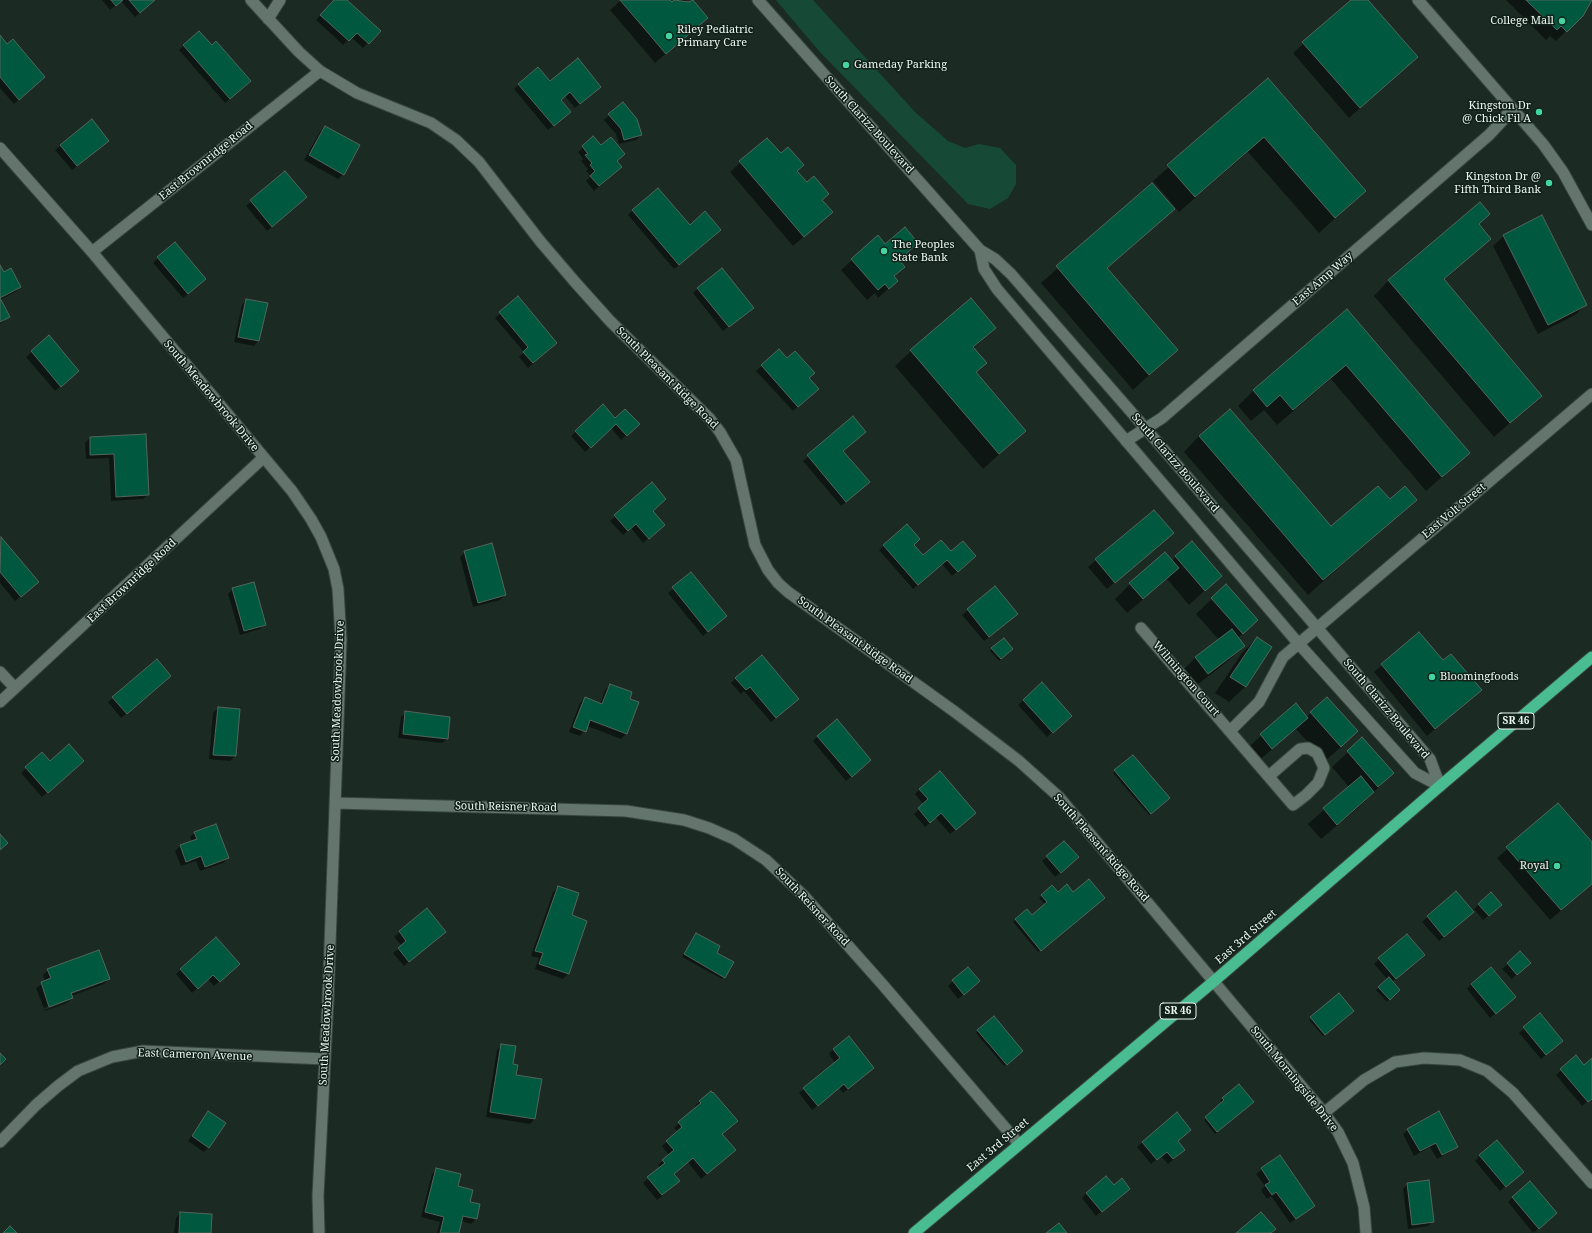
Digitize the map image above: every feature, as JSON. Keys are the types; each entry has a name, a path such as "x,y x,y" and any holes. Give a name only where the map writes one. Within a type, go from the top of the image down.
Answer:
{"highway":[{"name":"East 3rd Street","path":"914,1233 1213,982 1440,786 1592,658"}],"street":[{"name":"South Pleasant Ridge Road","path":"251,0 320,71 357,93 431,123 456,140 479,162 540,241 575,282 610,321 705,413 720,432 736,460 755,545 768,570 778,583 788,592 955,712 1019,761 1059,797 1213,982"},
{"path":"268,19 280,0"},
{"name":"South Clarizz Boulevard","path":"758,0 980,250 995,259 1011,274 1146,429 1430,759 1440,786"},
{"path":"1418,0 1543,144 1563,172 1592,225"},
{"name":"East Brownridge Road","path":"92,252 320,71"},
{"name":"East Amp Way","path":"1126,441 1162,418 1489,135 1512,108"},
{"name":"South Meadowbrook Drive","path":"0,148 92,252 292,491 321,537 334,569 338,589 341,640 325,1059 318,1196 319,1233"},
{"name":"South Clarizz Boulevard","path":"980,250 984,269 997,289 1298,643 1415,773 1440,786"},
{"name":"East Volt Street","path":"1317,628 1592,394"},
{"name":"East Brownridge Road","path":"0,702 263,458"},
{"name":"Wilmington Court","path":"1141,628 1231,730 1269,776 1293,805 1318,783 1324,768 1317,753 1308,748 1300,749 1269,776"},
{"path":"1231,730 1259,702 1283,657 1317,628"},
{"path":"0,672 15,688"},
{"name":"South Reisner Road","path":"335,803 626,811 684,820 734,838 766,860 783,874 804,896 884,985 1019,1144"},
{"name":"South Morningside Drive","path":"1213,982 1324,1113 1338,1132 1353,1163 1364,1207 1366,1233"},
{"name":"East Cameron Avenue","path":"0,1142 36,1105 58,1086 78,1071 112,1057 143,1051 325,1059"},
{"path":"1324,1113 1364,1080 1395,1062 1424,1058 1460,1060 1487,1071 1513,1093 1592,1183"}],"green space":[{"path":"776,0 813,0 915,112 948,141 965,148 979,144 1000,148 1016,165 1016,184 1008,198 990,209 968,204 819,51"}],"building":[{"path":"111,0 123,0 116,6"},
{"path":"129,0 155,0 140,13"},
{"path":"334,0 347,0 381,31 369,44 357,33 349,41 320,15"},
{"name":"Riley Pediatric Primary Care","path":"620,0 670,0 672,2 674,0 689,2 693,0 708,18 666,54"},
{"path":"1351,0 1368,0 1418,57 1360,108 1302,42"},
{"name":"College Mall","path":"1526,0 1592,0 1583,16 1567,32 1561,26 1557,30"},
{"path":"199,31 212,45 216,41 251,81 230,99 183,45"},
{"path":"0,35 7,44 13,39 45,77 19,100 0,77"},
{"path":"578,58 601,87 580,104 570,92 561,100 571,112 554,126 518,84 538,67 550,81"},
{"path":"1268,78 1366,191 1335,218 1264,137 1195,197 1167,165"},
{"path":"623,102 637,119 642,135 624,140 621,129 608,114"},
{"path":"92,119 109,141 77,166 60,145"},
{"path":"325,126 360,145 344,175 309,155"},
{"path":"593,136 601,145 611,137 625,154 617,161 622,167 599,186 590,176 595,171 590,165 592,163 585,155 588,154 582,146"},
{"path":"767,138 781,153 788,147 804,165 797,171 807,182 814,176 829,194 822,200 833,212 804,237 739,161"},
{"path":"285,171 307,197 272,227 250,200"},
{"path":"1152,183 1175,209 1107,268 1178,350 1149,375 1056,266"},
{"path":"658,188 690,225 705,211 721,230 679,265 632,210"},
{"path":"1480,202 1490,214 1479,224 1491,239 1444,279 1542,396 1510,423 1388,280"},
{"path":"1542,215 1587,305 1548,325 1503,235"},
{"name":"The Peoples State Bank","path":"905,227 918,243 899,260 905,267 894,276 898,281 889,289 885,284 878,290 851,259 878,235 885,244"},
{"path":"175,242 206,279 188,294 157,257"},
{"path":"0,265 4,272 11,268 21,287 0,298"},
{"path":"722,268 754,308 729,327 697,288"},
{"path":"518,296 557,343 533,363 523,352 528,347 499,312"},
{"path":"0,298 10,317 0,322"},
{"path":"971,298 996,328 973,347 987,363 976,372 1026,431 999,454 910,350"},
{"path":"246,299 268,303 259,341 238,337"},
{"path":"1347,309 1470,453 1442,477 1346,365 1293,410 1280,395 1267,407 1253,390"},
{"path":"49,335 79,371 61,387 31,351"},
{"path":"779,349 787,358 795,351 815,373 809,378 819,389 798,407 761,365"},
{"path":"603,404 615,418 625,409 640,424 627,436 616,424 591,448 575,431"},
{"path":"1230,409 1331,526 1378,486 1390,499 1405,486 1417,500 1323,580 1199,436"},
{"path":"853,416 866,432 843,451 870,482 846,502 807,455"},
{"path":"146,434 149,495 116,497 114,454 90,455 90,437"},
{"path":"652,482 666,499 653,511 665,525 649,539 636,524 628,531 614,515"},
{"path":"1154,510 1174,533 1115,583 1095,559"},
{"path":"907,524 920,539 914,545 923,555 941,540 951,551 963,541 976,556 958,572 947,560 918,585 883,545"},
{"path":"1,537 39,582 21,597 0,572"},
{"path":"1192,541 1222,576 1205,591 1175,556"},
{"path":"492,543 506,595 478,603 464,551"},
{"path":"1165,552 1179,568 1143,599 1129,583"},
{"path":"691,572 727,616 708,632 672,587"},
{"path":"254,582 266,625 244,631 232,588"},
{"path":"1226,584 1258,620 1243,634 1211,598"},
{"path":"995,586 1018,614 989,637 967,609"},
{"path":"1232,629 1245,646 1208,674 1195,657"},
{"name":"Bloomingfoods","path":"1419,632 1443,660 1451,654 1482,690 1435,729 1381,664"},
{"path":"1257,637 1272,647 1246,687 1230,677"},
{"path":"1004,638 1013,649 1001,659 991,648"},
{"path":"762,655 799,699 776,718 750,687 746,690 735,678"},
{"path":"157,659 171,676 127,714 112,697"},
{"path":"1042,682 1072,716 1053,733 1023,700"},
{"path":"610,684 632,692 630,699 639,702 627,734 590,720 586,732 573,727 585,697 602,704"},
{"path":"1327,697 1358,731 1341,747 1310,712"},
{"path":"1296,703 1308,718 1272,749 1260,734"},
{"path":"218,707 240,709 236,756 213,755"},
{"path":"405,711 450,717 448,739 403,734"},
{"path":"837,719 871,760 852,777 817,736"},
{"path":"1362,737 1394,773 1378,787 1347,751"},
{"path":"69,744 84,761 48,793 25,767 42,752 50,761"},
{"path":"1133,755 1170,798 1151,814 1114,770"},
{"path":"940,771 976,813 956,830 941,813 930,823 918,808 928,799 919,789"},
{"path":"1361,776 1374,792 1337,825 1323,808"},
{"name":"Royal","path":"1558,803 1592,842 1592,884 1561,910 1506,847"},
{"path":"216,824 229,858 205,867 201,856 186,862 180,845 197,839 194,832"},
{"path":"0,834 8,843 0,850"},
{"path":"1064,841 1079,857 1061,873 1046,856"},
{"path":"1089,879 1105,898 1041,951 1015,919 1027,909 1032,915 1047,902 1041,895 1052,885 1058,892 1067,884 1073,892"},
{"path":"558,886 579,893 572,915 587,921 569,974 539,964 543,953 535,951"},
{"path":"1456,891 1474,912 1444,937 1427,916"},
{"path":"1491,892 1502,905 1489,916 1478,904"},
{"path":"427,908 446,932 409,962 398,948 406,941 399,931"},
{"path":"696,933 720,946 717,953 734,962 725,978 684,954"},
{"path":"1407,934 1425,955 1396,979 1378,958"},
{"path":"216,937 240,964 220,982 213,975 198,989 180,969"},
{"path":"99,950 110,979 71,993 73,998 49,1007 41,982 51,978 47,969"},
{"path":"1520,951 1531,963 1517,975 1507,963"},
{"path":"968,967 980,981 964,995 952,980"},
{"path":"1491,967 1516,997 1496,1014 1471,984"},
{"path":"1389,977 1400,990 1390,1000 1378,987"},
{"path":"1339,993 1354,1011 1325,1035 1310,1017"},
{"path":"1540,1013 1563,1041 1546,1055 1523,1027"},
{"path":"994,1016 1023,1051 1007,1065 977,1030"},
{"path":"849,1036 874,1068 848,1089 844,1084 818,1106 803,1088 840,1058 833,1049"},
{"path":"501,1044 516,1046 513,1064 518,1065 516,1075 542,1079 535,1119 490,1112"},
{"path":"0,1053 6,1059 0,1065"},
{"path":"1576,1055 1584,1065 1592,1058 1592,1099 1588,1102 1560,1069"},
{"path":"1239,1084 1254,1102 1217,1132 1205,1117 1224,1100 1222,1098"},
{"path":"711,1091 738,1121 722,1134 736,1150 707,1174 693,1158 674,1174 680,1181 662,1195 647,1177 665,1163 662,1160 674,1150 666,1141 682,1127 678,1122 701,1103 699,1101"},
{"path":"208,1111 226,1123 209,1148 192,1136"},
{"path":"1439,1111 1458,1147 1442,1155 1436,1143 1420,1151 1407,1129"},
{"path":"1177,1112 1191,1130 1178,1141 1185,1150 1173,1159 1167,1152 1157,1160 1142,1142"},
{"path":"1497,1140 1524,1172 1506,1187 1479,1155"},
{"path":"1280,1155 1315,1206 1296,1219 1276,1192 1272,1195 1265,1185 1270,1182 1261,1168"},
{"path":"436,1168 461,1174 458,1186 473,1190 470,1202 480,1204 477,1219 463,1216 459,1233 440,1233 444,1217 425,1212"},
{"path":"1106,1176 1114,1185 1122,1178 1130,1189 1102,1212 1086,1193"},
{"path":"1429,1180 1434,1222 1412,1225 1407,1183"},
{"path":"1530,1181 1557,1213 1539,1229 1512,1197"},
{"path":"180,1212 212,1214 211,1233 179,1233"},
{"path":"1261,1212 1276,1229 1271,1233 1236,1233"},
{"path":"1059,1223 1067,1233 1046,1233"},
{"path":"10,1226 17,1233 3,1233"}],"place":[{"name":"College Mall","path":"1562,21"},
{"name":"Riley Pediatric Primary Care","path":"669,36"},
{"name":"Gameday Parking","path":"846,65"},
{"name":"Kingston Dr @ Chick Fil A","path":"1539,112"},
{"name":"Kingston Dr @ Fifth Third Bank","path":"1549,183"},
{"name":"The Peoples State Bank","path":"884,251"},
{"name":"Bloomingfoods","path":"1432,677"},
{"name":"Royal","path":"1557,866"}]}
